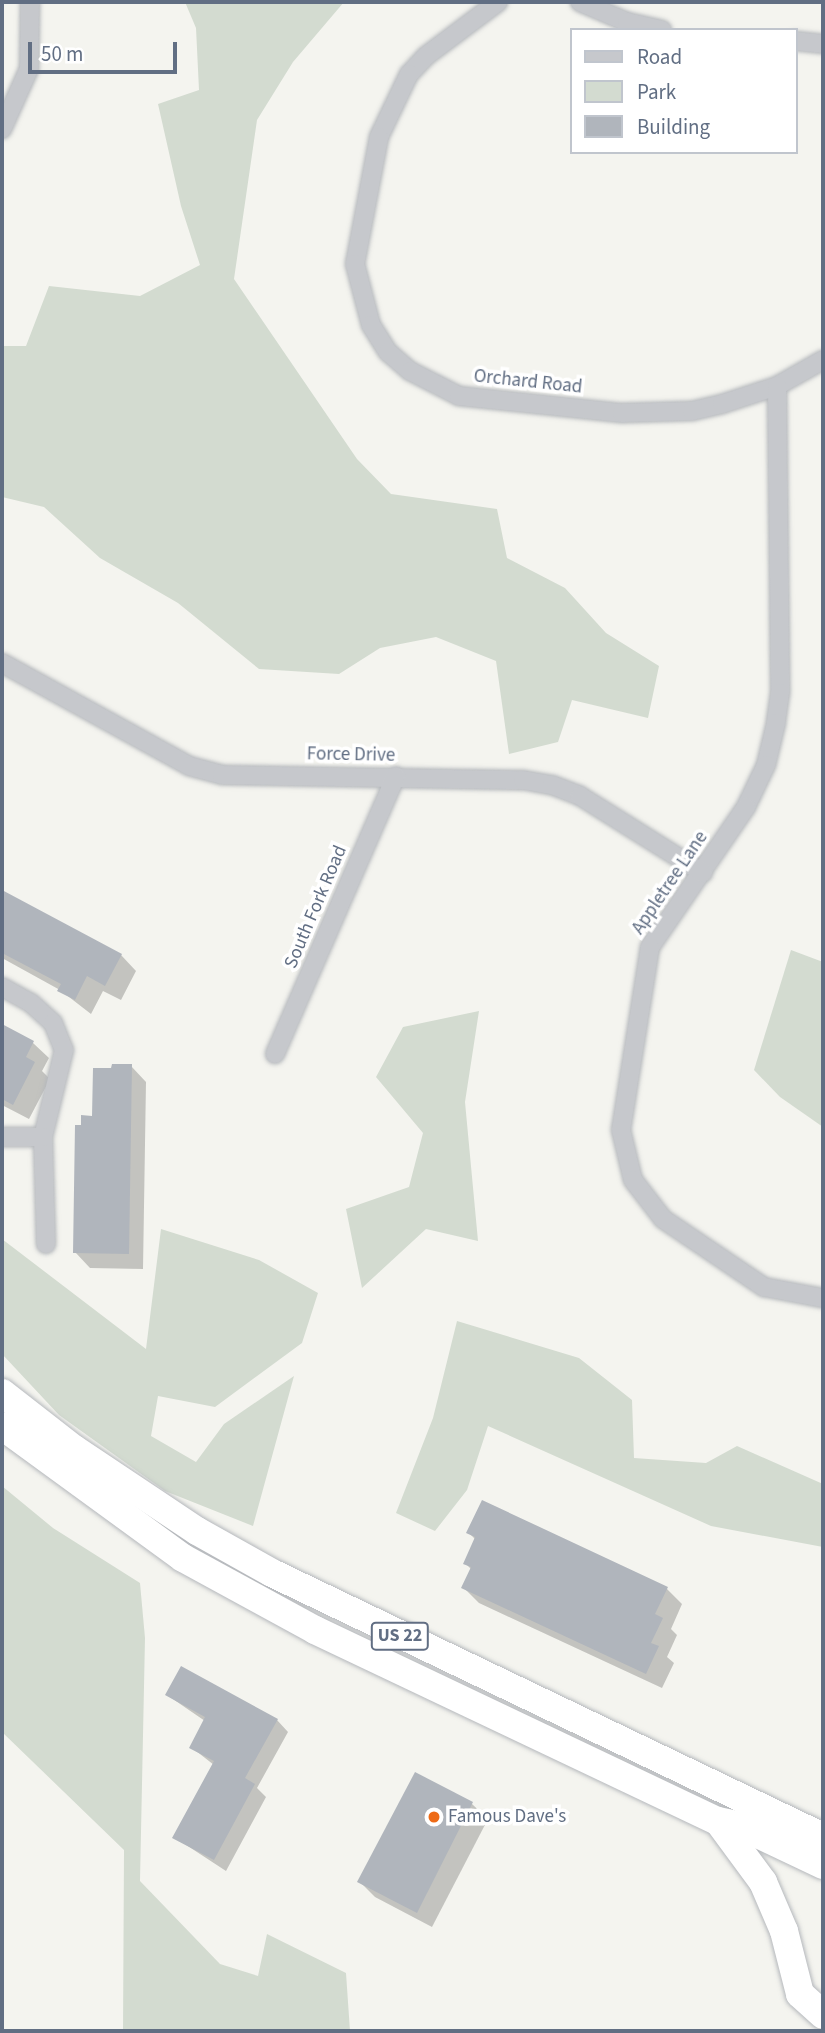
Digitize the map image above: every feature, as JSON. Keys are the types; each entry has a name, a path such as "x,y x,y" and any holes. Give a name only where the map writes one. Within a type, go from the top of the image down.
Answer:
{"highway":[{"name":"US 22","path":"2,1393 74,1449 197,1531 272,1573 823,1837"},
{"name":"US 22","path":"2,1426 183,1558 291,1617 718,1821 741,1826 823,1865"},
{"path":"718,1821 763,1882 784,1931 800,1994 823,2015"}],"street":[{"path":"2,130 29,69 30,2"},
{"name":"Orchard Road","path":"498,2 446,39 409,74 379,137 355,264 360,295 379,339 410,370 459,396 486,401 659,413 722,404 777,386 823,360"},
{"path":"580,2 627,22 653,28"},
{"path":"797,41 823,44"},
{"name":"Appletree Lane","path":"777,386 780,694 776,723 766,765 746,807 703,873 660,929 643,971 623,1116 625,1155 644,1200 693,1243 764,1287 823,1297"},
{"name":"Force Drive","path":"2,663 189,766 222,775 396,776 523,780 552,785 580,796 703,873"},
{"name":"South Fork Road","path":"275,1054 396,776"},
{"path":"2,988 31,1003 53,1023 64,1050 43,1137 46,1244"},
{"path":"2,1137 43,1137"}],"green space":[{"path":"185,2 344,2 293,62 257,120 234,279 357,459 391,494 497,509 507,558 565,588 606,633 659,666 648,718 572,700 558,742 509,754 496,661 436,637 380,648 339,674 259,669 178,603 100,558 44,507 2,497 2,346 26,346 49,286 140,296 200,265 181,206 158,104 199,90 196,28"},
{"path":"791,950 823,962 823,1127 780,1097 754,1070"},
{"path":"479,1011 465,1102 478,1241 426,1229 362,1288 346,1209 409,1187 423,1133 376,1077 403,1027"},
{"path":"161,1229 259,1260 318,1293 302,1343 215,1407 158,1396 151,1436 196,1462 224,1424 294,1376 253,1526 165,1491 59,1415 2,1354 2,1239 146,1349"},
{"path":"457,1321 579,1358 632,1400 634,1458 706,1463 737,1446 823,1484 823,1547 711,1526 488,1426 467,1490 435,1531 396,1513 433,1418"},
{"path":"2,1486 53,1528 140,1583 145,1638 140,1881 220,1964 258,1976 267,1934 346,1973 350,2031 123,2031 124,1850 2,1732"}],"building":[{"path":"2,890 122,954 105,986 87,976 75,1000 57,991 61,984 2,953"},
{"path":"2,1024 34,1041 26,1057 35,1062 13,1105 2,1099"},
{"path":"112,1064 132,1064 129,1254 73,1253 75,1125 81,1125 81,1115 92,1116 93,1068 111,1068"},
{"path":"482,1500 668,1587 655,1614 663,1618 651,1643 659,1646 646,1674 461,1588 471,1567 463,1564 475,1537 466,1533"},
{"path":"181,1666 278,1719 245,1778 255,1784 214,1860 172,1838 214,1761 189,1748 205,1717 165,1695"},
{"path":"415,1772 473,1802 417,1913 357,1882"}],"place":[{"name":"Famous Dave's","path":"434,1817"}]}
